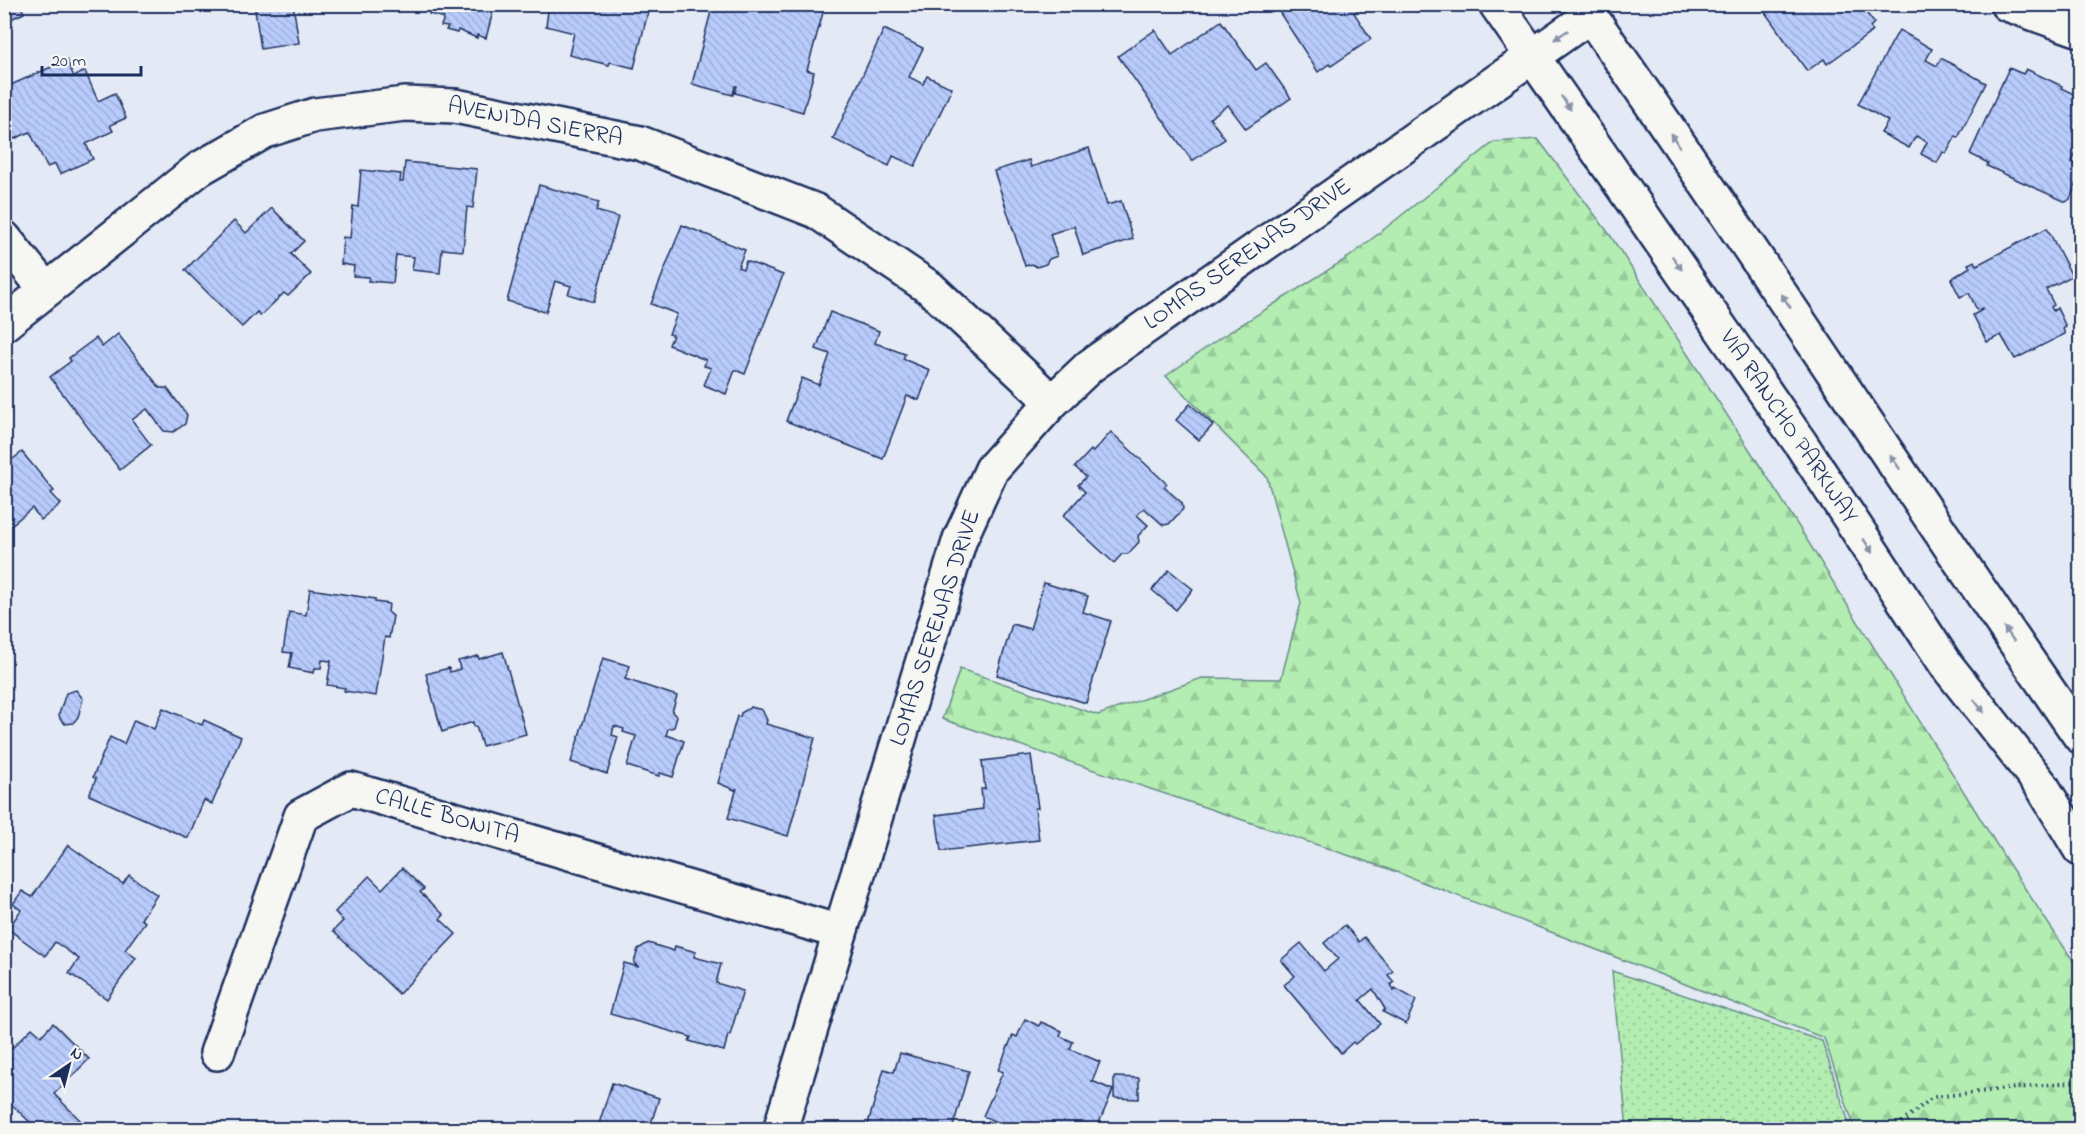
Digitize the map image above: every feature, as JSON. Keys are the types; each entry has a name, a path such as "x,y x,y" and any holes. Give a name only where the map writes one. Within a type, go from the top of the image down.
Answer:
{"street":[{"name":"VIA RANCHO PARKWAY","path":"1496,4 1801,444 1947,666 2042,786 2080,849"},
{"path":"2007,4 2080,30"},
{"name":"LOMAS SERENAS DRIVE","path":"780,1130 960,539 992,469 1052,402 1090,366 1532,55 1586,10"},
{"path":"1586,10 1834,371 1989,605 2080,736"},
{"name":"AVENIDA SIERRA","path":"4,324 199,169 265,131 315,115 405,104 455,106 640,143 816,211 930,288 1052,402"},
{"path":"4,238 46,290"},
{"name":"CALLE BONITA","path":"217,1053 301,816 351,789 840,932"}],"path":[{"path":"1892,1130 1933,1097 2080,1081"}],"green space":[{"path":"1538,139 1610,235 1779,495 2008,863 2080,971 2080,1129 1855,1129 1824,1038 1386,868 942,719 960,669 1098,715 1202,678 1281,679 1301,603 1267,477 1166,376 1220,338 1349,257 1494,142"},
{"path":"1612,971 1822,1041 1851,1129 1627,1129"}],"building":[{"path":"4,4 20,4 24,13 4,22"},
{"path":"254,4 293,4 299,43 261,49"},
{"path":"432,4 495,4 486,38 477,35 477,38 458,30 457,33 446,30 448,27 441,26 444,18 429,14"},
{"path":"549,4 650,4 634,68 610,62 609,65 569,55 574,33 546,26"},
{"path":"713,4 768,4 776,7 777,4 808,4 824,9 807,70 814,72 803,112 735,93 737,86 735,86 733,95 692,84"},
{"path":"1274,4 1367,4 1354,13 1371,39 1318,72"},
{"path":"1759,4 1859,4 1856,7 1858,9 1862,7 1874,23 1870,27 1873,31 1827,64 1824,59 1807,71"},
{"path":"1221,21 1256,70 1266,63 1291,98 1246,129 1228,105 1210,118 1225,139 1192,161 1118,56 1155,30 1172,55"},
{"path":"884,29 923,48 909,77 923,84 927,76 952,88 915,166 893,156 889,166 833,139"},
{"path":"1899,30 1932,49 1926,60 1937,66 1941,58 1986,83 1958,138 1956,136 1946,154 1943,152 1937,163 1921,154 1927,142 1916,136 1909,148 1881,133 1888,121 1858,104"},
{"path":"67,60 74,77 85,71 98,101 115,93 126,118 110,125 113,131 86,144 93,159 60,174 55,164 47,167 30,132 14,139 4,120 4,88"},
{"path":"2009,68 2023,74 2026,69 2080,97 2080,152 2077,150 2072,162 2080,166 2080,174 2070,199 2066,202 1987,166 1988,163 1970,154"},
{"path":"1089,148 1107,205 1121,201 1133,239 1083,255 1074,226 1050,234 1057,256 1037,267 1032,264 1025,266 994,171 1029,160 1031,167"},
{"path":"405,162 477,169 473,208 467,207 463,251 442,249 440,273 412,270 414,257 396,255 393,283 368,281 369,277 353,276 354,266 341,264 343,237 350,238 353,206 358,207 361,170 401,174 400,182 403,182"},
{"path":"539,185 599,202 596,211 618,217 594,302 568,294 571,286 555,281 546,312 507,301"},
{"path":"272,208 304,241 291,254 311,274 288,296 284,293 260,316 257,312 242,327 185,270 234,221 246,233"},
{"path":"682,225 745,250 738,267 743,269 746,261 783,275 745,374 735,370 726,394 704,385 711,368 704,366 706,360 669,345 673,335 669,334 677,314 651,304"},
{"path":"2047,228 2072,276 2046,289 2054,305 2051,307 2053,311 2057,308 2066,327 2063,329 2065,334 2015,359 2001,335 1987,342 1973,315 1982,308 1977,310 1969,293 1960,297 1951,279 1970,267 1968,264 1975,261 1977,265"},
{"path":"830,312 879,331 875,343 905,354 903,359 930,370 919,400 907,396 883,459 786,421 802,378 819,385 830,354 816,349"},
{"path":"118,334 160,388 167,388 187,415 185,424 173,432 164,431 147,409 132,420 151,445 120,470 50,377 71,361 69,358 96,338 102,347"},
{"path":"1190,404 1213,425 1199,440 1176,420"},
{"path":"1111,432 1167,484 1164,487 1182,503 1183,509 1169,524 1163,525 1144,508 1137,515 1148,525 1138,536 1139,542 1128,554 1122,554 1114,563 1063,516 1085,492 1078,485 1086,477 1075,467"},
{"path":"22,452 54,491 51,493 61,504 41,520 32,508 10,526 4,524 4,466"},
{"path":"1169,570 1193,589 1176,610 1152,590"},
{"path":"1044,583 1088,596 1083,612 1111,621 1086,703 997,675 1012,624 1030,629"},
{"path":"310,589 375,599 375,602 389,604 388,612 393,616 389,638 385,637 376,696 344,691 345,688 327,685 331,661 322,660 321,668 315,668 314,673 289,668 292,653 283,652 289,612 306,615"},
{"path":"503,652 526,734 482,746 473,722 442,732 426,674 449,668 450,672 460,669 458,661 478,656 479,659"},
{"path":"603,658 630,666 625,679 677,696 672,712 677,717 674,727 668,729 666,735 684,741 673,777 660,773 659,776 627,766 636,736 614,726 612,735 618,737 607,774 571,762"},
{"path":"76,690 83,699 78,717 73,723 65,724 59,714 66,693"},
{"path":"751,707 762,710 767,720 766,724 815,738 788,836 728,818 737,788 735,790 718,783 737,716 740,717 741,713"},
{"path":"163,708 202,725 204,720 241,737 212,804 204,800 188,838 89,795 96,779 93,777 110,737 124,744 134,720 154,729"},
{"path":"1031,755 1038,808 1035,808 1039,840 941,851 936,815 983,809 981,789 985,789 982,761"},
{"path":"68,845 123,884 129,875 157,895 141,919 145,922 125,950 136,958 107,999 69,973 79,959 55,942 45,956 8,929 21,910 13,904 22,891 32,897"},
{"path":"402,868 424,889 420,892 444,915 440,919 456,934 399,994 333,931 343,921 335,912 369,876 382,889"},
{"path":"1345,925 1359,942 1364,937 1393,971 1388,975 1394,982 1391,984 1394,991 1395,988 1416,1000 1406,1024 1383,1012 1385,1009 1373,989 1360,1000 1380,1024 1341,1053 1284,985 1295,976 1281,960 1301,943 1324,971 1338,959 1324,943"},
{"path":"648,943 674,951 675,946 696,952 694,957 721,964 716,983 743,991 724,1051 689,1041 691,1037 610,1014 624,963 639,967 634,963 638,949"},
{"path":"1025,1019 1039,1026 1041,1022 1062,1031 1060,1036 1073,1042 1070,1049 1100,1062 1092,1081 1113,1090 1096,1130 1013,1130 983,1116 1003,1072 998,1070 1013,1035 1017,1037"},
{"path":"53,1023 89,1059 54,1094 85,1125 81,1130 38,1130 4,1097 4,1064 11,1058 6,1054 32,1028 41,1036"},
{"path":"900,1053 969,1071 952,1130 866,1130 884,1069 894,1072"},
{"path":"1114,1077 1139,1078 1139,1099 1114,1098"},
{"path":"612,1083 659,1098 650,1127 654,1130 597,1130"},
{"path":"1485,1122 1491,1130 1476,1130"},
{"path":"310,1123 312,1130 282,1130"}]}
